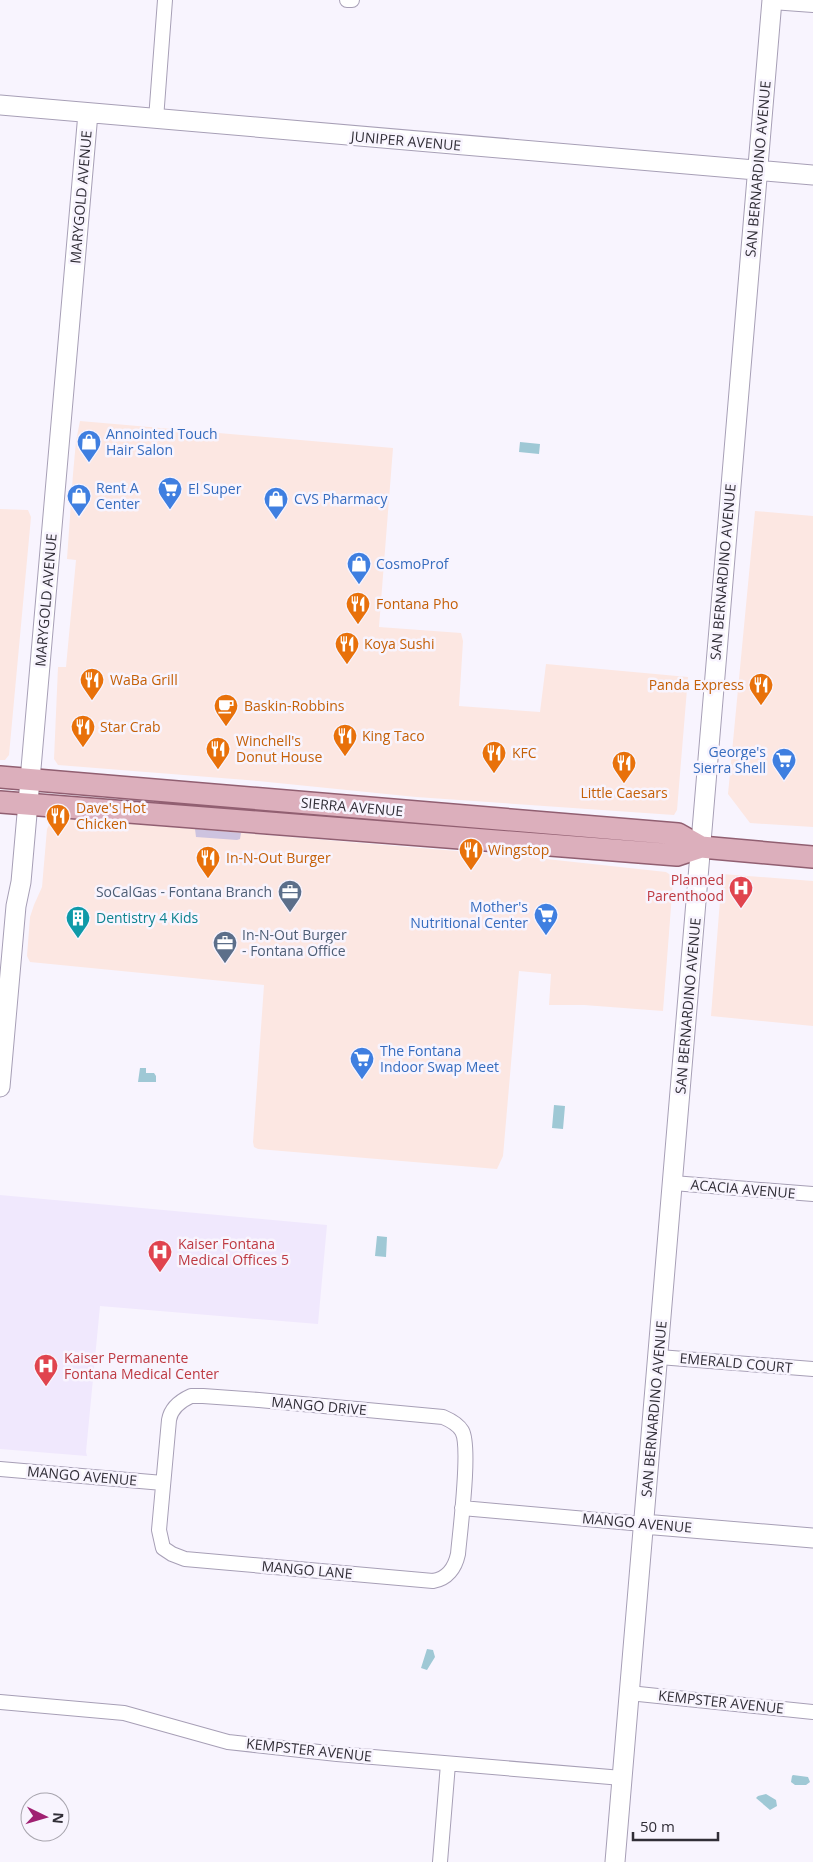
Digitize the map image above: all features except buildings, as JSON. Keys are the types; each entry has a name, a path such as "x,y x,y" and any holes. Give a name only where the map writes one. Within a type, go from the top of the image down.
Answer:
{"main road":[{"name":"SIERRA AVENUE","path":"0,778 678,834 701,847"},
{"name":"SIERRA AVENUE","path":"0,802 677,855 701,847 813,857"},
{"path":"324,828 324,818 327,816 412,822 444,814"}],"street":[{"path":"156,120 165,0"},
{"path":"347,0 352,0"},
{"path":"772,1 813,5"},
{"name":"SAN BERNARDINO AVENUE","path":"615,1862 772,1"},
{"name":"JUNIPER AVENUE","path":"0,105 156,120 813,175"},
{"name":"MARYGOLD AVENUE","path":"0,1087 16,906 21,882 88,113"},
{"name":"ACACIA AVENUE","path":"673,1183 813,1194"},
{"name":"EMERALD COURT","path":"658,1356 813,1369"},
{"name":"MANGO DRIVE","path":"163,1483 169,1420 177,1405 191,1396 259,1400 443,1417 459,1427 465,1440 466,1452 462,1508"},
{"name":"MANGO AVENUE","path":"0,1469 163,1483"},
{"name":"MANGO LANE","path":"163,1483 159,1530 160,1540 163,1548 178,1557 433,1581 443,1578 448,1574 456,1560 462,1508"},
{"name":"MANGO AVENUE","path":"462,1508 813,1538"},
{"name":"KEMPSTER AVENUE","path":"630,1693 813,1712"},
{"name":"KEMPSTER AVENUE","path":"0,1702 124,1713 228,1742 448,1764 622,1778"},
{"path":"440,1862 448,1764"}],"shaded area":[{"path":"80,421 393,448 379,627 461,633 463,641 459,706 540,712 546,664 688,677 677,810 674,815 416,797 258,781 58,765 54,759 58,667 66,667 76,560 67,559 76,441"},
{"path":"0,509 28,510 31,517 9,755 5,760 0,760"},
{"path":"755,511 813,516 813,827 750,823 728,794"},
{"path":"64,818 528,857 666,872 672,876 673,881 663,1011 584,1005 549,1005 551,974 519,971 503,1156 497,1169 258,1149 254,1147 253,1142 264,985 30,962 27,956 30,917 42,887 47,829 51,821"},
{"path":"195,829 241,833 240,839 237,840 196,837"},
{"path":"722,874 813,881 813,1026 711,1016"},
{"name":"Kaiser Permanente Fontana Medical Center","path":"0,1195 327,1225 318,1324 100,1306 87,1456 0,1449"}],"water":[{"path":"520,442 540,444 539,454 519,452"},
{"path":"140,1068 146,1068 146,1073 154,1073 156,1082 138,1082"},
{"path":"554,1105 565,1106 563,1129 552,1128"},
{"path":"377,1236 387,1237 386,1257 375,1256"},
{"path":"427,1649 433,1650 435,1657 427,1670 421,1668"},
{"path":"793,1775 808,1777 810,1782 806,1785 795,1785 791,1782"},
{"path":"766,1794 776,1800 777,1806 770,1810 756,1798"}],"place":[{"name":"Annointed Touch Hair Salon","path":"89,463"},
{"name":"El Super","path":"170,510"},
{"name":"Rent A Center","path":"79,517"},
{"name":"CVS Pharmacy","path":"276,520"},
{"name":"CosmoProf","path":"359,585"},
{"name":"Fontana Pho","path":"358,625"},
{"name":"Koya Sushi","path":"347,665"},
{"name":"WaBa Grill","path":"92,701"},
{"name":"Panda Express","path":"761,706"},
{"name":"Baskin-Robbins","path":"226,727"},
{"name":"Star Crab","path":"83,748"},
{"name":"King Taco","path":"345,757"},
{"name":"Winchell's Donut House","path":"218,770"},
{"name":"KFC","path":"494,774"},
{"name":"George's Sierra Shell","path":"784,781"},
{"name":"Little Caesars","path":"624,784"},
{"name":"Dave's Hot Chicken","path":"58,837"},
{"name":"Wingstop","path":"471,871"},
{"name":"In-N-Out Burger","path":"208,879"},
{"name":"Planned Parenthood","path":"741,909"},
{"name":"SoCalGas - Fontana Branch","path":"290,913"},
{"name":"Mother's Nutritional Center","path":"546,936"},
{"name":"Dentistry 4 Kids","path":"78,939"},
{"name":"In-N-Out Burger - Fontana Office","path":"225,964"},
{"name":"The Fontana Indoor Swap Meet","path":"362,1080"},
{"name":"Kaiser Fontana Medical Offices 5","path":"160,1273"},
{"name":"Kaiser Permanente Fontana Medical Center","path":"46,1387"}]}
